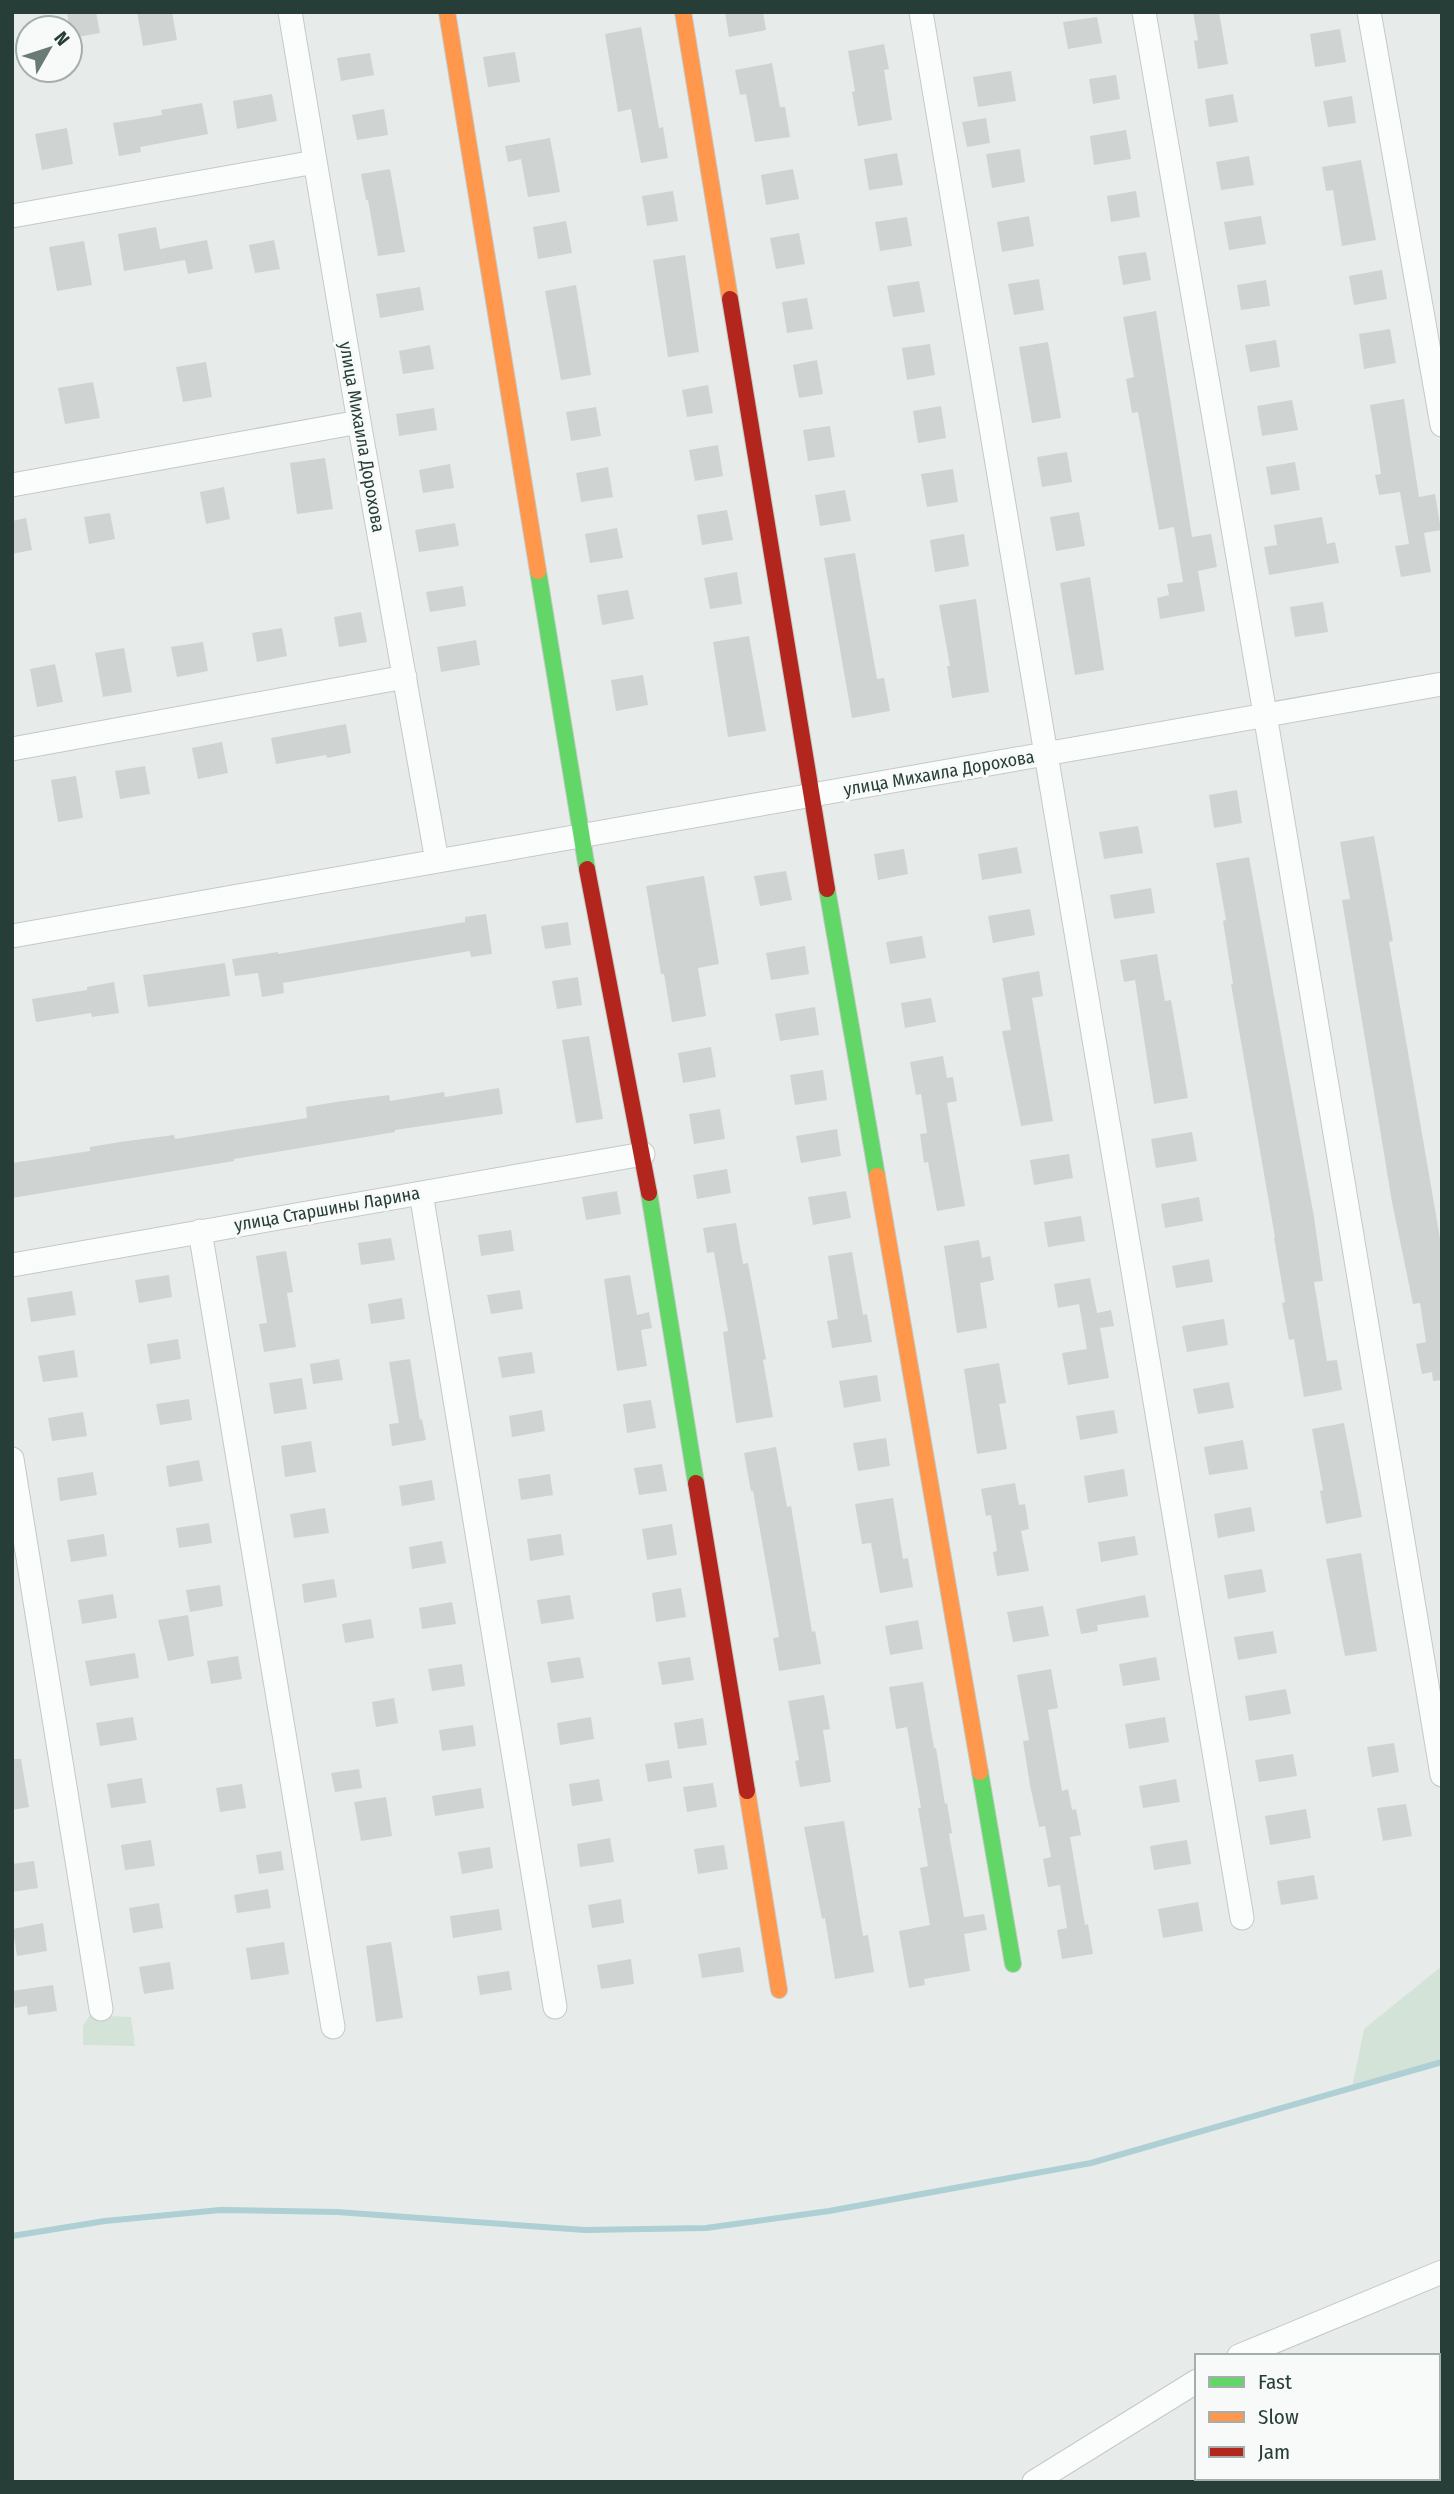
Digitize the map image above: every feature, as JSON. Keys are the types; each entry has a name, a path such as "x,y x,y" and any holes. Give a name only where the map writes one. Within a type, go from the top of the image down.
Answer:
{"street":[{"name":"улица Михаила Дорохова","path":"290,12 437,861"},
{"path":"447,12 581,836 643,1154 779,1990"},
{"path":"682,12 811,795 1013,1964"},
{"path":"921,12 1242,1918"},
{"path":"1144,12 1265,714 1442,1775"},
{"path":"1369,12 1442,425"},
{"path":"12,216 315,162"},
{"path":"12,485 359,422"},
{"path":"12,749 405,677"},
{"name":"улица Михаила Дорохова","path":"12,936 1442,684"},
{"name":"улица Старшины Ларина","path":"12,1265 643,1154"},
{"path":"421,1193 555,2007"},
{"path":"200,1231 333,2026"},
{"path":"12,1459 101,2009"},
{"path":"1243,2354 1442,2272"},
{"path":"1034,2482 1195,2382"}],"green space":[{"path":"1442,1966 1442,2062 1352,2088 1364,2029"},
{"path":"90,2015 131,2017 135,2046 83,2045 83,2026"}],"building":[{"path":"96,12 100,33 84,36 84,14 67,14"},
{"path":"137,12 172,12 177,40 143,46"},
{"path":"725,12 763,12 766,30 729,37"},
{"path":"1193,12 1219,12 1228,64 1198,69 1194,41 1198,40"},
{"path":"1097,17 1102,43 1068,49 1063,22"},
{"path":"641,27 659,128 663,127 668,158 641,163 631,109 618,112 605,34"},
{"path":"1340,29 1346,62 1315,67 1310,34"},
{"path":"884,44 889,69 884,70 892,120 858,126 848,51"},
{"path":"515,52 520,82 488,87 483,57"},
{"path":"370,53 374,75 341,81 337,58"},
{"path":"772,63 780,107 785,107 790,137 755,142 746,94 740,95 735,70"},
{"path":"1011,71 1016,101 978,107 973,77"},
{"path":"1116,75 1120,99 1093,104 1089,79"},
{"path":"272,94 277,121 237,129 233,101"},
{"path":"1233,94 1238,122 1209,127 1205,99"},
{"path":"1352,96 1356,123 1328,127 1323,101"},
{"path":"202,103 208,134 140,147 141,152 119,156 113,123 162,115 161,110"},
{"path":"384,109 388,135 357,140 352,115"},
{"path":"986,118 990,143 967,147 962,122"},
{"path":"67,128 73,164 42,170 35,134"},
{"path":"1126,130 1131,159 1094,165 1090,136"},
{"path":"550,138 560,192 528,197 521,159 508,162 505,146"},
{"path":"1020,149 1025,182 992,188 986,154"},
{"path":"897,153 903,185 869,190 864,159"},
{"path":"1249,156 1254,185 1221,190 1216,162"},
{"path":"1361,160 1376,240 1342,246 1333,190 1326,191 1322,167"},
{"path":"390,169 405,252 378,256 361,174"},
{"path":"793,169 799,199 766,205 761,175"},
{"path":"673,191 678,221 647,226 642,196"},
{"path":"1136,191 1140,217 1111,222 1107,196"},
{"path":"1029,216 1034,246 1002,252 997,222"},
{"path":"1261,216 1266,244 1229,250 1224,222"},
{"path":"907,217 912,246 880,251 875,222"},
{"path":"566,221 572,253 538,259 533,227"},
{"path":"156,227 160,249 207,240 213,269 188,274 185,260 124,271 118,234"},
{"path":"799,233 805,264 776,269 770,238"},
{"path":"274,240 280,269 255,273 249,245"},
{"path":"84,241 92,285 57,291 49,247"},
{"path":"1146,252 1151,280 1123,285 1118,256"},
{"path":"685,255 699,352 668,357 653,260"},
{"path":"1382,270 1387,299 1354,305 1349,276"},
{"path":"1039,279 1044,310 1014,315 1008,284"},
{"path":"1266,280 1270,306 1241,310 1237,285"},
{"path":"919,281 925,312 893,317 887,286"},
{"path":"576,285 591,375 561,380 545,291"},
{"path":"420,287 424,310 380,318 376,294"},
{"path":"807,298 813,329 787,333 782,302"},
{"path":"1156,311 1192,537 1211,534 1217,567 1198,571 1205,611 1160,619 1157,598 1169,595 1167,584 1183,582 1174,527 1159,530 1138,412 1132,413 1126,379 1134,377 1123,317"},
{"path":"1390,329 1396,363 1364,369 1359,334"},
{"path":"1276,340 1280,367 1250,372 1245,345"},
{"path":"1048,342 1061,418 1032,423 1019,347"},
{"path":"930,344 935,375 907,380 902,348"},
{"path":"430,345 434,369 403,374 399,351"},
{"path":"817,360 823,394 799,398 793,365"},
{"path":"206,362 212,397 183,402 176,367"},
{"path":"93,382 100,418 65,424 58,388"},
{"path":"708,385 713,413 687,417 682,390"},
{"path":"1404,399 1419,497 1435,494 1441,530 1424,533 1431,572 1401,577 1395,546 1409,544 1400,492 1379,495 1375,475 1381,474 1370,405"},
{"path":"1292,400 1298,430 1262,436 1257,406"},
{"path":"941,406 946,438 918,443 913,411"},
{"path":"596,407 601,436 571,441 566,412"},
{"path":"434,408 437,430 399,436 396,414"},
{"path":"830,426 835,457 808,461 803,430"},
{"path":"718,445 723,476 695,481 689,450"},
{"path":"1067,452 1072,482 1042,487 1037,457"},
{"path":"325,458 333,509 297,514 290,463"},
{"path":"1295,462 1300,490 1271,495 1266,467"},
{"path":"450,464 454,488 423,493 419,470"},
{"path":"608,467 613,497 581,502 576,473"},
{"path":"953,469 958,502 927,507 921,474"},
{"path":"224,487 230,519 206,524 200,492"},
{"path":"845,490 851,521 820,526 815,495"},
{"path":"727,510 733,540 702,545 697,515"},
{"path":"1079,512 1085,546 1056,551 1050,517"},
{"path":"110,513 115,539 89,544 84,517"},
{"path":"1322,517 1327,544 1335,542 1339,563 1269,575 1264,547 1277,545 1274,525"},
{"path":"26,518 32,550 12,554 12,521"},
{"path":"455,523 459,546 419,552 415,530"},
{"path":"617,528 623,558 590,563 585,534"},
{"path":"964,534 969,566 935,572 930,540"},
{"path":"855,553 877,679 884,678 890,711 852,718 824,558"},
{"path":"737,572 742,604 710,609 704,578"},
{"path":"1090,577 1104,670 1075,675 1060,583"},
{"path":"463,586 466,606 430,612 426,592"},
{"path":"628,590 634,619 602,625 597,595"},
{"path":"976,599 989,692 952,698 947,666 950,666 939,605"},
{"path":"1323,602 1328,632 1295,637 1290,607"},
{"path":"361,612 367,642 339,647 334,617"},
{"path":"282,628 287,656 257,662 252,633"},
{"path":"749,636 766,731 728,737 713,642"},
{"path":"476,640 480,665 441,672 437,647"},
{"path":"203,642 208,671 177,677 171,647"},
{"path":"124,648 132,692 103,697 95,653"},
{"path":"55,664 63,702 37,707 30,669"},
{"path":"643,675 648,705 616,711 611,680"},
{"path":"346,724 351,753 276,764 271,738"},
{"path":"222,742 228,773 198,779 192,748"},
{"path":"145,766 150,794 120,799 115,771"},
{"path":"76,776 83,818 58,822 51,780"},
{"path":"1237,790 1242,823 1214,828 1209,795"},
{"path":"1138,826 1143,853 1104,859 1099,832"},
{"path":"1374,836 1393,941 1389,942 1442,1250 1442,1380 1433,1381 1432,1372 1422,1374 1416,1344 1426,1342 1420,1303 1413,1304 1392,1202 1342,900 1350,899 1340,842"},
{"path":"1017,847 1022,873 982,880 978,854"},
{"path":"904,849 908,874 878,880 874,854"},
{"path":"1249,857 1314,1217 1323,1281 1314,1282 1327,1361 1337,1360 1342,1390 1304,1397 1294,1339 1289,1340 1282,1303 1285,1302 1275,1237 1231,984 1223,921 1226,920 1216,863"},
{"path":"786,871 792,900 760,906 754,876"},
{"path":"704,876 719,964 698,968 706,1016 672,1022 646,886"},
{"path":"1151,888 1155,913 1114,919 1110,895"},
{"path":"1030,909 1035,935 993,943 988,916"},
{"path":"486,914 492,954 471,957 470,951 283,983 284,993 262,997 258,973 235,976 232,959 278,954 465,922 465,917"},
{"path":"568,922 571,945 545,949 541,926"},
{"path":"922,936 926,958 890,964 886,942"},
{"path":"805,946 809,974 771,980 766,953"},
{"path":"1157,954 1165,1001 1171,1000 1188,1098 1154,1104 1135,980 1124,982 1120,960"},
{"path":"225,963 230,996 148,1007 143,975"},
{"path":"1039,971 1043,996 1032,998 1053,1121 1021,1126 1002,1031 1011,1030 1002,978"},
{"path":"578,977 582,1005 557,1009 552,981"},
{"path":"114,982 119,1013 92,1017 91,1013 36,1022 32,999 87,990 87,987"},
{"path":"931,998 936,1022 905,1028 901,1003"},
{"path":"815,1007 819,1035 780,1041 775,1014"},
{"path":"589,1036 603,1119 576,1123 562,1040"},
{"path":"711,1047 716,1077 683,1083 678,1053"},
{"path":"943,1056 947,1078 953,1077 957,1101 947,1103 965,1206 937,1211 928,1162 924,1163 920,1134 927,1133 921,1094 916,1095 910,1062"},
{"path":"823,1070 827,1100 795,1105 790,1075"},
{"path":"499,1088 503,1114 395,1130 234,1161 12,1198 12,1163 90,1151 90,1147 120,1142 174,1135 175,1139 307,1118 306,1107 336,1102 389,1095 390,1101 444,1092 445,1097"},
{"path":"720,1109 725,1139 694,1144 689,1114"},
{"path":"837,1129 841,1156 801,1163 796,1136"},
{"path":"1192,1132 1197,1161 1156,1168 1151,1139"},
{"path":"1069,1154 1073,1178 1034,1185 1030,1160"},
{"path":"727,1169 731,1193 697,1199 693,1175"},
{"path":"617,1191 621,1214 586,1220 582,1197"},
{"path":"846,1191 851,1218 813,1225 808,1197"},
{"path":"1199,1197 1203,1221 1165,1228 1161,1204"},
{"path":"1081,1216 1085,1241 1048,1247 1044,1222"},
{"path":"736,1223 743,1264 748,1263 766,1359 763,1360 773,1417 736,1423 723,1332 728,1331 714,1252 707,1253 703,1228"},
{"path":"511,1230 514,1251 481,1256 478,1235"},
{"path":"391,1238 395,1260 361,1265 358,1243"},
{"path":"979,1240 982,1258 990,1256 994,1280 980,1283 987,1328 957,1333 944,1246"},
{"path":"286,1251 293,1292 287,1293 296,1347 264,1352 259,1324 267,1323 256,1256"},
{"path":"852,1252 863,1315 867,1314 872,1342 832,1348 827,1321 838,1319 828,1256"},
{"path":"1209,1259 1213,1282 1176,1288 1172,1266"},
{"path":"169,1275 172,1297 139,1303 135,1280"},
{"path":"630,1275 637,1315 649,1312 652,1328 641,1330 647,1366 617,1371 604,1279"},
{"path":"1090,1278 1097,1313 1111,1310 1114,1326 1100,1328 1109,1378 1068,1385 1062,1353 1087,1349 1079,1304 1058,1308 1054,1284"},
{"path":"520,1290 523,1309 491,1314 487,1295"},
{"path":"72,1291 76,1315 31,1322 27,1298"},
{"path":"402,1298 405,1319 371,1324 368,1304"},
{"path":"1224,1319 1228,1345 1187,1352 1182,1326"},
{"path":"178,1339 181,1359 150,1364 147,1344"},
{"path":"74,1350 78,1377 43,1382 38,1356"},
{"path":"532,1352 535,1373 502,1378 498,1357"},
{"path":"339,1359 343,1380 313,1384 310,1364"},
{"path":"410,1359 426,1440 392,1446 389,1424 399,1423 389,1362"},
{"path":"999,1363 1006,1403 999,1404 1007,1449 977,1454 964,1369"},
{"path":"877,1375 881,1401 844,1408 839,1381"},
{"path":"302,1378 307,1409 274,1414 269,1383"},
{"path":"1229,1382 1234,1408 1198,1414 1193,1389"},
{"path":"189,1399 192,1420 160,1425 156,1404"},
{"path":"651,1400 656,1428 627,1433 623,1404"},
{"path":"542,1410 545,1431 512,1437 509,1416"},
{"path":"1114,1410 1118,1433 1080,1440 1076,1416"},
{"path":"83,1412 87,1436 52,1441 48,1418"},
{"path":"1344,1423 1362,1517 1326,1524 1312,1429"},
{"path":"886,1438 890,1466 858,1471 853,1443"},
{"path":"1243,1440 1248,1469 1209,1475 1204,1447"},
{"path":"311,1441 316,1472 285,1477 281,1446"},
{"path":"776,1447 787,1507 791,1506 812,1632 815,1631 821,1664 779,1671 773,1638 779,1637 744,1453"},
{"path":"199,1460 203,1481 169,1487 166,1466"},
{"path":"662,1464 667,1491 639,1495 634,1468"},
{"path":"1124,1469 1128,1496 1088,1503 1084,1476"},
{"path":"93,1472 97,1495 60,1501 57,1478"},
{"path":"550,1474 553,1495 521,1500 518,1479"},
{"path":"432,1480 435,1500 402,1506 399,1486"},
{"path":"1015,1483 1019,1505 1025,1504 1029,1529 1021,1531 1029,1571 997,1576 993,1552 997,1551 991,1515 986,1516 981,1489"},
{"path":"893,1498 903,1559 908,1558 913,1587 880,1593 871,1543 862,1544 855,1504"},
{"path":"1251,1507 1255,1531 1218,1538 1214,1514"},
{"path":"325,1508 329,1533 294,1538 290,1514"},
{"path":"209,1523 212,1543 179,1548 176,1528"},
{"path":"672,1524 677,1555 647,1560 642,1529"},
{"path":"104,1534 107,1556 71,1562 67,1540"},
{"path":"561,1534 564,1555 530,1561 527,1539"},
{"path":"1135,1536 1138,1555 1101,1562 1098,1542"},
{"path":"442,1541 446,1563 412,1569 409,1547"},
{"path":"1361,1553 1377,1651 1345,1656 1326,1559"},
{"path":"1262,1569 1266,1592 1228,1599 1224,1575"},
{"path":"334,1579 337,1597 304,1603 302,1584"},
{"path":"220,1585 223,1606 190,1612 186,1590"},
{"path":"681,1588 686,1617 656,1622 652,1593"},
{"path":"113,1594 117,1618 82,1624 78,1600"},
{"path":"570,1595 574,1619 541,1624 537,1600"},
{"path":"1145,1595 1149,1617 1097,1625 1098,1631 1081,1634 1076,1609"},
{"path":"452,1602 456,1624 422,1629 419,1608"},
{"path":"1043,1606 1049,1636 1013,1642 1007,1612"},
{"path":"188,1615 194,1656 168,1661 158,1620"},
{"path":"371,1619 374,1638 345,1643 342,1624"},
{"path":"918,1620 923,1649 890,1655 885,1626"},
{"path":"1273,1631 1277,1653 1238,1660 1234,1637"},
{"path":"135,1653 139,1678 90,1686 85,1661"},
{"path":"238,1656 242,1679 211,1684 207,1661"},
{"path":"580,1657 584,1678 551,1683 547,1662"},
{"path":"690,1657 694,1680 662,1685 658,1662"},
{"path":"1156,1657 1160,1680 1123,1686 1119,1664"},
{"path":"462,1664 465,1686 432,1691 428,1669"},
{"path":"1051,1669 1058,1708 1048,1710 1062,1791 1068,1789 1072,1810 1076,1809 1081,1835 1070,1837 1085,1925 1088,1924 1093,1954 1062,1959 1057,1930 1067,1928 1060,1885 1048,1887 1043,1859 1051,1857 1045,1826 1039,1827 1030,1785 1023,1741 1029,1740 1017,1675"},
{"path":"923,1682 945,1804 947,1803 952,1833 949,1834 964,1917 984,1914 987,1930 964,1934 970,1971 924,1979 925,1985 909,1988 899,1931 930,1925 920,1868 928,1866 907,1727 896,1729 889,1687"},
{"path":"1286,1689 1291,1714 1249,1721 1245,1696"},
{"path":"824,1695 830,1729 823,1730 831,1782 800,1787 795,1761 799,1760 788,1701"},
{"path":"394,1698 398,1723 376,1727 372,1702"},
{"path":"133,1717 137,1740 100,1746 96,1723"},
{"path":"591,1717 594,1739 560,1745 557,1723"},
{"path":"1165,1717 1169,1742 1129,1749 1125,1724"},
{"path":"703,1718 707,1745 678,1749 674,1723"},
{"path":"473,1725 476,1746 442,1751 439,1730"},
{"path":"1394,1743 1399,1772 1372,1777 1367,1747"},
{"path":"1293,1754 1297,1776 1259,1782 1255,1760"},
{"path":"12,1759 21,1759 29,1807 12,1810"},
{"path":"669,1760 672,1778 648,1782 645,1764"},
{"path":"359,1769 362,1788 335,1792 331,1773"},
{"path":"142,1778 146,1803 111,1808 107,1784"},
{"path":"599,1779 603,1801 572,1806 569,1784"},
{"path":"1176,1779 1180,1802 1143,1808 1139,1786"},
{"path":"713,1783 717,1807 687,1812 683,1787"},
{"path":"242,1784 246,1808 220,1812 216,1788"},
{"path":"481,1788 484,1808 435,1816 432,1796"},
{"path":"386,1797 392,1836 361,1841 354,1802"},
{"path":"1406,1804 1412,1836 1383,1841 1377,1808"},
{"path":"1306,1809 1311,1838 1270,1845 1265,1816"},
{"path":"844,1821 863,1936 868,1935 874,1972 835,1979 825,1918 822,1919 804,1827"},
{"path":"610,1838 614,1862 580,1867 577,1844"},
{"path":"151,1840 155,1866 125,1870 121,1845"},
{"path":"1187,1840 1191,1864 1154,1870 1150,1846"},
{"path":"724,1845 728,1869 698,1874 694,1849"},
{"path":"490,1847 493,1868 462,1874 458,1852"},
{"path":"281,1851 284,1870 259,1874 256,1855"},
{"path":"34,1861 38,1888 12,1892 12,1864"},
{"path":"1314,1875 1318,1899 1281,1905 1277,1881"},
{"path":"268,1889 271,1908 237,1913 234,1895"},
{"path":"621,1899 624,1923 592,1928 588,1905"},
{"path":"1198,1902 1203,1931 1163,1938 1158,1909"},
{"path":"159,1903 163,1928 133,1933 129,1908"},
{"path":"499,1909 502,1930 453,1938 450,1916"},
{"path":"43,1923 47,1951 17,1956 13,1929"},
{"path":"284,1942 289,1974 251,1980 246,1948"},
{"path":"391,1942 403,2018 376,2022 366,1946"},
{"path":"740,1947 744,1972 702,1978 698,1954"},
{"path":"631,1959 634,1984 601,1989 597,1965"},
{"path":"170,1962 174,1989 144,1994 139,1967"},
{"path":"509,1971 512,1990 480,1995 477,1976"},
{"path":"53,1985 57,2011 28,2015 27,2006 15,2008 12,1991"}],"waterway":[{"path":"12,2236 105,2221 220,2210 337,2212 585,2230 706,2228 829,2211 1091,2163 1442,2062"}],"traffic: fast":[{"path":"538,571 587,869"},
{"path":"827,889 877,1176"},
{"path":"649,1193 696,1483"},
{"path":"980,1772 1013,1964"}],"traffic: slow":[{"path":"447,12 538,571"},
{"path":"683,12 730,299"},
{"path":"877,1176 980,1772"},
{"path":"747,1791 779,1990"}],"traffic: jam":[{"path":"730,299 827,889"},
{"path":"587,869 649,1193"},
{"path":"696,1483 747,1791"}]}
